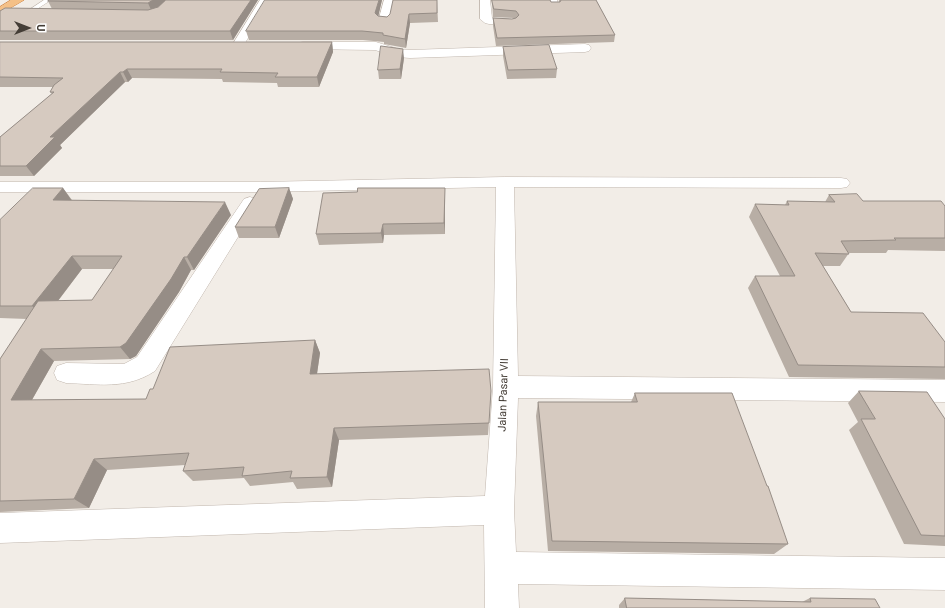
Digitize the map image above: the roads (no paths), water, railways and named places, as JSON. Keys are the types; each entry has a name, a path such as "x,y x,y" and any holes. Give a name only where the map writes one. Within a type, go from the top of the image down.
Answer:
{"highway":[{"path":"4,12 19,0"}],"street":[{"path":"238,47 265,0"},
{"path":"384,22 389,0"},
{"path":"485,0 486,19 489,21 511,22"},
{"path":"222,47 253,46"},
{"path":"292,46 376,46 397,53 410,54 585,48"},
{"path":"0,187 260,187 504,182 841,183"},
{"name":"Jalan Pasar VII","path":"502,608 499,510 506,387 504,182"},
{"path":"66,373 124,374 136,372 146,364 260,187"},
{"path":"27,204 42,188"},
{"path":"506,387 934,392 937,416"},
{"path":"0,528 499,510"},
{"path":"501,568 945,574"}],"lane":[{"path":"43,13 25,13 48,0"}]}
